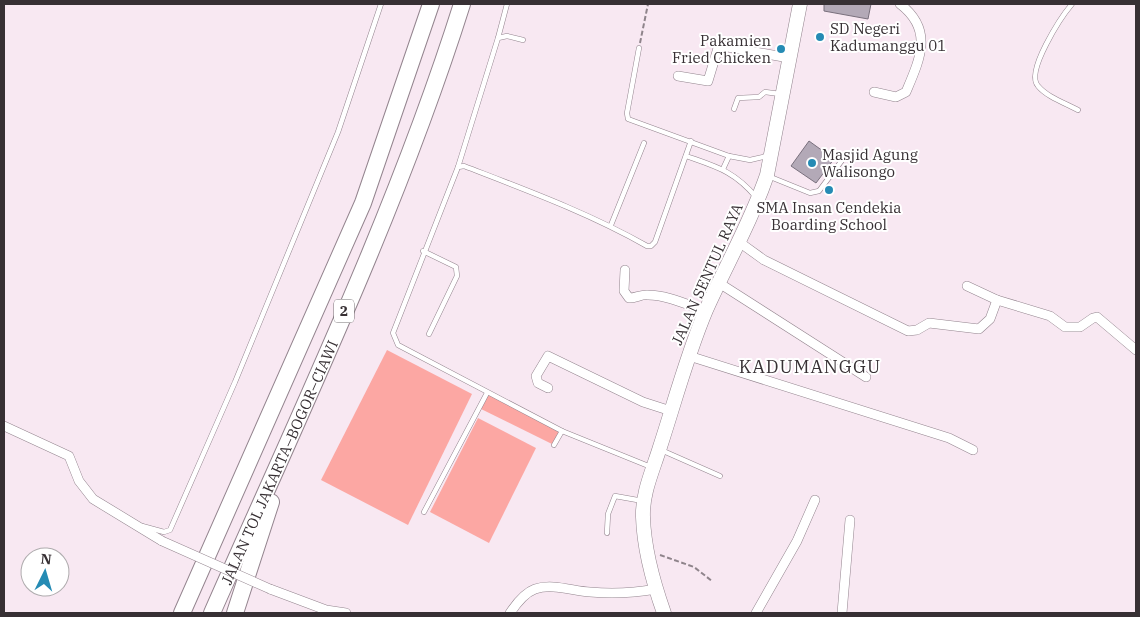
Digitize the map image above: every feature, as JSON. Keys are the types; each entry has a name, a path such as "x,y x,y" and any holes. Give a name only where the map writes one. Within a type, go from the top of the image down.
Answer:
{"highway":[{"name":"JALAN TOL JAKARTA–BOGOR–CIAWI","path":"182,613 363,203 431,4"},
{"name":"JALAN TOL JAKARTA–BOGOR–CIAWI","path":"212,613 386,212 443,64 462,4"},
{"path":"235,613 302,407"}],"main road":[{"name":"JALAN SENTUL RAYA","path":"664,613 647,554 643,516 644,501 652,467 660,450 688,356 706,311 758,200 767,175 800,4"}],"street":[{"path":"874,92 896,97 906,92 920,54 923,39 919,28 914,17 900,4"},
{"path":"678,76 708,81 718,48 722,46 789,58"},
{"path":"739,242 764,260 908,331 917,330 929,323 979,330 990,319 997,300"},
{"path":"625,270 624,290 629,298 638,298 646,294 664,297 706,311"},
{"path":"719,283 866,377"},
{"path":"967,286 997,300 1032,308 1056,320 1065,327 1080,327 1097,317 1136,350"},
{"path":"548,388 538,383 536,376 545,357 548,356 643,402 671,411"},
{"path":"688,356 953,439 973,450"},
{"path":"4,426 68,456 86,492 103,507 162,541 270,589 326,610 346,613"},
{"path":"756,613 797,541 815,500"},
{"path":"842,613 850,520"},
{"path":"510,613 522,597 535,589 548,587 590,592 634,593 656,589"}],"lane":[{"path":"130,522 164,532 170,530 235,382 338,132 381,4"},
{"path":"507,4 458,167 423,252 393,333 394,339 398,344 562,431 652,467"},
{"path":"1072,4 1066,11 1036,64 1033,77 1037,85 1046,93 1078,110"},
{"path":"498,38 508,36 523,40"},
{"path":"639,48 627,114 628,119 730,156 750,160 771,155"},
{"path":"734,109 738,98 741,97 759,98 765,92 784,94"},
{"path":"458,167 464,166 611,226 647,246 651,246 655,242 691,141"},
{"path":"611,226 644,143"},
{"path":"686,156 723,169 742,180 758,200"},
{"path":"723,169 730,156"},
{"path":"767,175 810,193 819,191 843,159"},
{"path":"423,252 456,267 457,270 457,276 430,334"},
{"path":"424,512 487,392"},
{"path":"554,445 562,431"},
{"path":"660,450 720,476"},
{"path":"607,533 608,514 616,496 644,501"}],"path":[{"path":"639,48 648,4"},
{"path":"647,554 664,556 694,567 712,581"}],"shaded area":[{"path":"387,350 472,394 408,525 321,480"},
{"path":"487,393 562,431 554,445 479,408"},
{"path":"478,418 536,448 489,543 430,512"}],"building":[{"path":"824,4 871,4 868,19 824,11"},
{"name":"Masjid Agung Walisongo","path":"809,141 834,159 816,183 791,166"}],"place":[{"name":"SD Negeri Kadumanggu 01","path":"820,37"},
{"name":"Pakamien Fried Chicken","path":"781,49"},
{"name":"Masjid Agung Walisongo","path":"812,163"},
{"name":"SMA Insan Cendekia Boarding School","path":"829,190"}],"district":[{"name":"KADUMANGGU","path":"810,366"}]}
